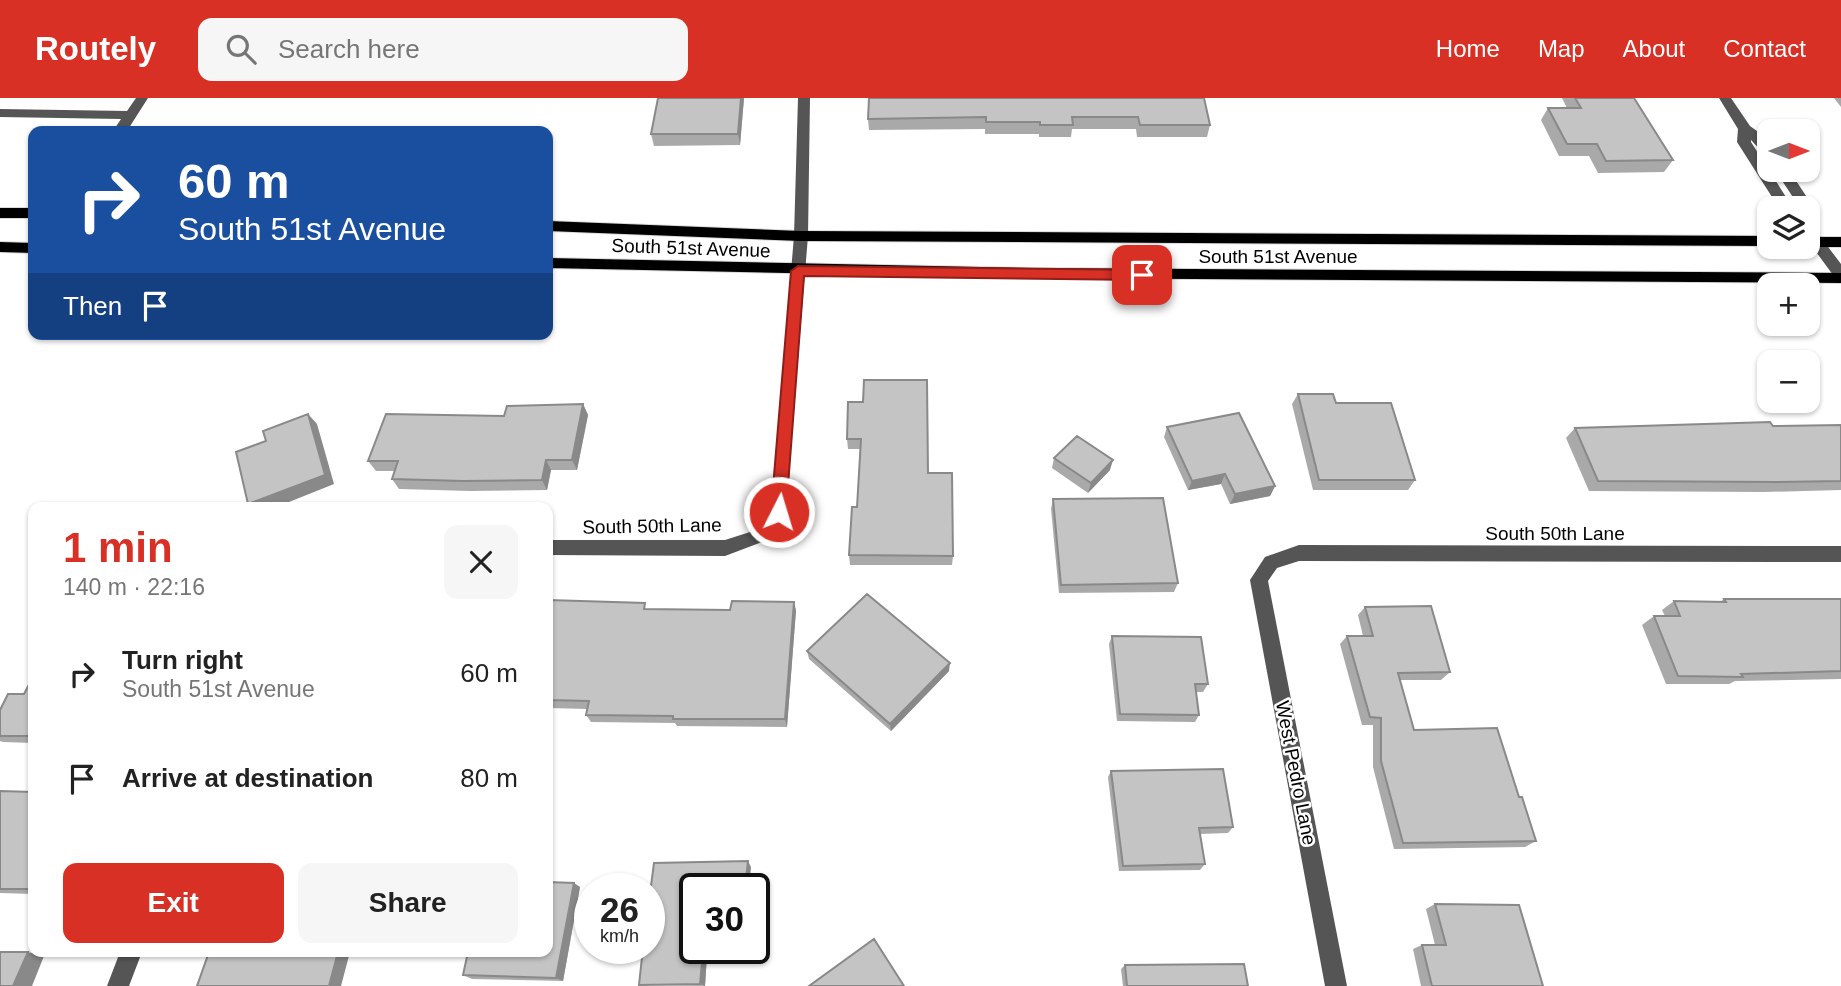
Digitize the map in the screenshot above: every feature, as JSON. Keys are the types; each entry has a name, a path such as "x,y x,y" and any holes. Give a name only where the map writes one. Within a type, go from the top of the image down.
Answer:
{"main road":[{"path":"0,213 28,213"},
{"name":"South 51st Avenue","path":"553,226 801,236 1757,241"},
{"path":"1820,239 1841,242"},
{"path":"0,247 28,248"},
{"name":"South 51st Avenue","path":"553,263 798,271 1086,275 1841,276"}],"street":[{"path":"5,113 20,98"},
{"path":"48,114 59,98"},
{"path":"85,114 96,98"},
{"path":"123,126 142,98"},
{"path":"798,271 804,98"},
{"path":"1725,98 1745,129 1757,138"},
{"path":"5,113 131,115"},
{"path":"1745,129 1744,142 1757,159"},
{"path":"1820,249 1841,276"},
{"name":"South 50th Lane","path":"553,548 725,548 756,537 779,512 798,271"},
{"name":"South 50th Lane","path":"1270,562 1299,553 1841,554"},
{"name":"West Pedro Lane","path":"1270,562 1259,580 1336,986"},
{"path":"118,986 129,957"}],"building":[{"path":"658,98 741,98 738,134 651,134"},
{"path":"869,98 1204,98 1210,125 1140,125 1138,117 1072,117 1073,125 986,122 986,117 868,119"},
{"path":"1575,98 1634,98 1673,160 1606,161 1597,144 1567,144 1548,108 1581,108"},
{"path":"864,380 927,380 928,473 952,473 953,556 849,555 852,507 857,507 861,439 847,439 848,402 863,402"},
{"path":"1298,394 1333,394 1336,403 1391,403 1415,480 1319,480"},
{"path":"583,404 572,460 546,460 542,480 392,479 398,461 368,461 386,414 504,416 507,406"},
{"path":"1239,413 1275,486 1235,494 1225,474 1192,481 1167,427"},
{"path":"308,414 325,475 248,502 236,452 266,441 263,431"},
{"path":"1770,422 1773,426 1841,425 1841,481 1598,481 1575,428"},
{"path":"1077,436 1113,460 1091,483 1054,458"},
{"path":"1163,498 1178,583 1061,585 1053,499"},
{"path":"867,594 950,663 890,724 807,651"},
{"path":"1724,599 1841,599 1841,671 1741,674 1743,677 1678,676 1654,616 1680,616 1674,601 1726,602"},
{"path":"553,600 645,603 644,609 730,610 732,601 794,602 785,719 673,719 673,716 586,715 589,701 553,700"},
{"path":"1431,606 1450,672 1398,673 1414,730 1497,728 1536,841 1403,843 1381,761 1381,718 1370,717 1347,636 1373,636 1365,607"},
{"path":"1112,636 1201,637 1208,684 1195,684 1199,715 1120,714"},
{"path":"28,686 28,736 0,736 0,710 8,694 24,694"},
{"path":"1223,769 1233,827 1199,828 1205,864 1123,866 1111,771"},
{"path":"0,791 28,792 28,889 0,889"},
{"path":"748,861 747,873 679,873 679,964 702,964 700,984 639,985 641,964 665,964 665,873 653,873 654,863"},
{"path":"553,882 574,883 556,978 463,975 467,957 553,957"},
{"path":"1435,904 1519,905 1543,986 1432,986 1422,945 1446,945"},
{"path":"874,939 904,986 809,986"},
{"path":"0,952 28,952 13,986 0,986"},
{"path":"207,957 337,957 329,986 197,986"},
{"path":"1244,964 1248,986 1127,986 1125,965"}],"route":[{"path":"779,512 798,271 1142,275"}]}
